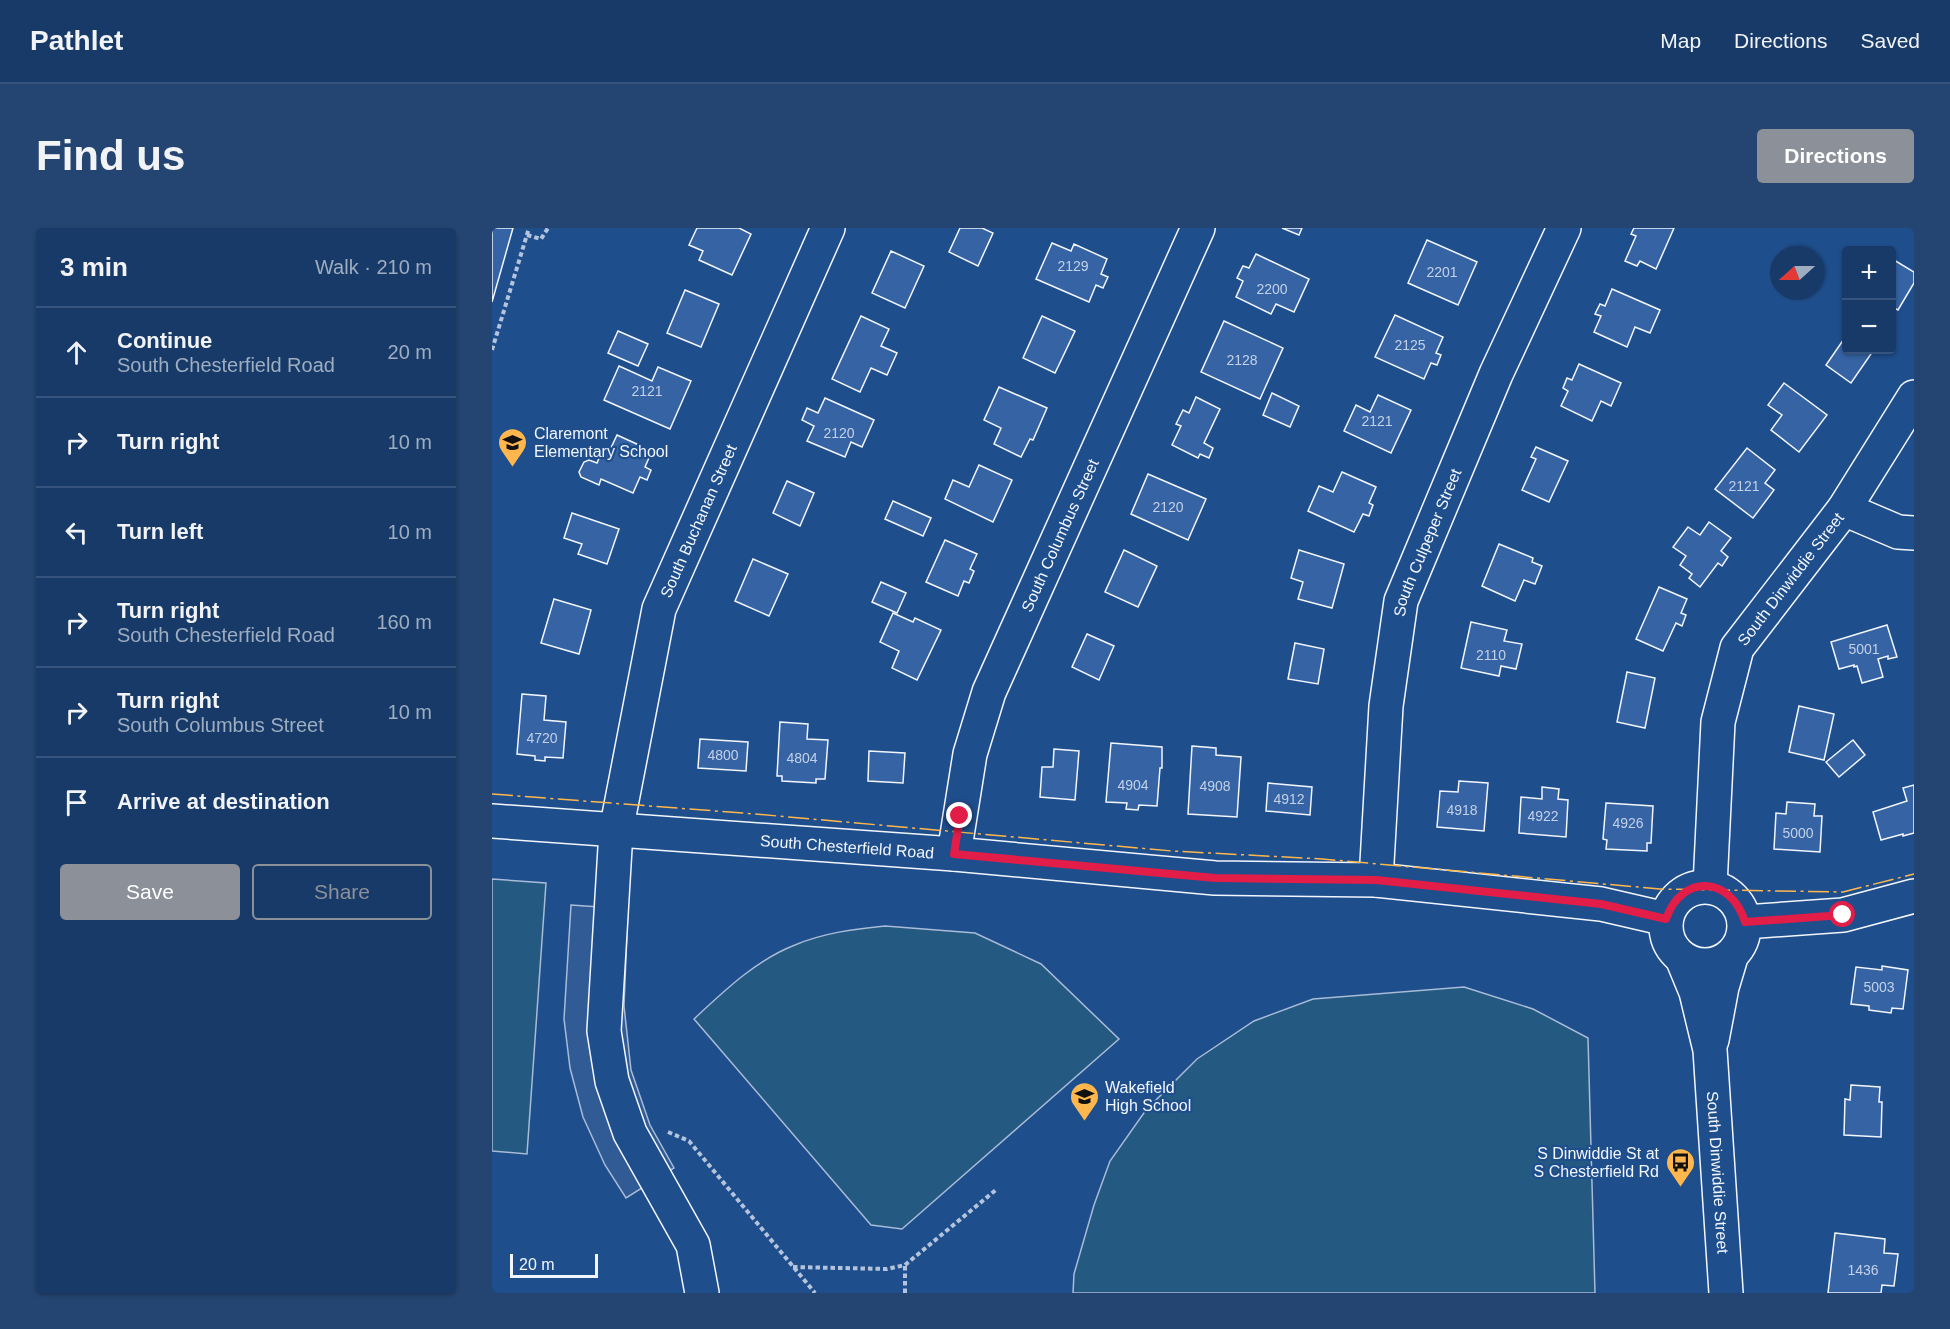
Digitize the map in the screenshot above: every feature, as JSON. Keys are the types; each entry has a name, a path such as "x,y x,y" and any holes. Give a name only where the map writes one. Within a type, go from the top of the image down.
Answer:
{"street":[{"name":"South Buchanan Street","path":"702,1293 693,1245 630,1133 612,1082 604,1031 616,831 659,609 828,228"},
{"name":"South Columbus Street","path":"954,854 970,754 989,692 1198,228"},
{"name":"South Culpeper Street","path":"1376,880 1386,706 1401,601 1496,374 1564,228"},
{"name":"South Dinwiddie Street","path":"1710,886 1718,722 1737,648 1844,509 1914,397"},
{"path":"1844,509 1898,532 1914,533"},
{"name":"South Chesterfield Road","path":"492,821 954,854 1215,878 1376,880 1601,904 1666,919"},
{"path":"1710,886 1723,890 1734,898 1745,922 1742,941 1731,957 1706,966 1693,964 1682,958 1672,948 1667,937 1666,919 1676,900 1686,891 1710,886"},
{"path":"1745,922 1843,915 1914,896"},
{"name":"South Dinwiddie Street","path":"1710,1050 1722,987 1731,957"},
{"name":"South Dinwiddie Street","path":"1682,958 1696,992 1710,1050 1725,1293"}],"path":[{"path":"492,350 529,228"},
{"path":"527,235 540,239 548,228"},
{"path":"668,1132 689,1141 815,1293"},
{"path":"793,1267 887,1269 905,1265 997,1189"},
{"path":"905,1265 905,1293"}],"shaded area":[{"path":"492,879 546,883 527,1154 492,1151"},
{"path":"571,905 628,909 624,1006 631,1070 650,1125 674,1168 626,1198 605,1165 583,1117 570,1068 564,1019"},
{"path":"885,926 975,933 1041,964 1119,1039 902,1229 871,1225 694,1019 741,977 781,951 828,935"},
{"path":"1464,987 1533,1009 1588,1038 1595,1293 1073,1293 1074,1274 1094,1205 1110,1161 1146,1110 1197,1059 1254,1021 1313,999"}],"building":[{"path":"492,228 513,228 492,302"},
{"path":"697,228 739,228 751,234 732,275 699,260 703,251 689,245"},
{"path":"960,228 982,228 993,233 978,266 949,252"},
{"path":"1282,228 1302,228 1299,235"},
{"path":"1634,228 1674,228 1656,269 1640,261 1637,266 1625,261 1636,236 1631,234"},
{"path":"1427,240 1477,262 1458,305 1408,283"},
{"path":"1052,243 1071,251 1074,244 1107,259 1101,274 1108,277 1103,288 1096,285 1089,302 1036,279"},
{"path":"891,251 924,266 905,308 872,293"},
{"path":"1256,254 1309,279 1294,312 1276,304 1271,314 1236,297 1243,281 1237,278 1243,266 1249,268"},
{"path":"1896,261 1914,272 1914,283 1898,310 1896,309"},
{"path":"1612,289 1660,310 1650,333 1635,327 1627,347 1594,332 1601,316 1595,314 1600,304 1605,306"},
{"path":"685,290 719,304 701,347 667,333"},
{"path":"1395,315 1443,337 1436,353 1441,355 1437,365 1431,363 1424,379 1375,357"},
{"path":"861,316 889,329 881,346 897,353 887,375 871,368 860,392 832,379"},
{"path":"1042,316 1075,331 1055,373 1023,358"},
{"path":"1224,321 1283,348 1260,399 1201,372"},
{"path":"618,331 648,344 638,366 608,353"},
{"path":"1842,342 1842,354 1871,354 1851,383 1826,365"},
{"path":"1579,364 1621,383 1611,406 1601,401 1592,421 1561,406 1568,391 1563,388 1567,378 1572,380"},
{"path":"619,366 652,381 658,367 691,381 670,429 604,400"},
{"path":"1784,383 1827,415 1799,452 1771,430 1782,415 1768,405"},
{"path":"999,387 1047,408 1033,440 1030,439 1021,457 994,444 1001,428 984,420"},
{"path":"1272,393 1299,406 1290,427 1263,415"},
{"path":"1378,395 1411,410 1391,453 1344,431 1356,405 1370,412"},
{"path":"1196,397 1220,409 1204,443 1213,448 1209,458 1200,454 1198,458 1172,445 1181,426 1176,424 1183,410 1189,413"},
{"path":"825,398 874,420 862,447 851,442 845,457 807,441 814,426 802,420 807,408 818,413"},
{"path":"617,435 652,451 645,467 651,470 647,480 640,477 633,493 601,479 599,485 581,477 579,472 584,462 589,460 597,463 603,449 609,452"},
{"path":"1536,447 1568,461 1549,502 1522,490 1536,459 1531,457"},
{"path":"1747,448 1775,470 1765,483 1774,490 1753,518 1715,489"},
{"path":"979,465 1012,480 993,522 945,499 953,480 969,487"},
{"path":"1342,472 1376,487 1369,503 1373,505 1369,516 1363,514 1354,532 1308,511 1319,486 1333,492"},
{"path":"1148,474 1206,499 1188,540 1131,514"},
{"path":"787,481 814,493 800,526 773,513"},
{"path":"893,501 931,518 923,536 885,519"},
{"path":"572,513 619,529 607,564 578,554 582,544 564,538"},
{"path":"1709,522 1731,538 1721,551 1728,557 1722,566 1718,563 1700,587 1689,578 1692,574 1680,565 1686,556 1673,547 1688,527 1700,535"},
{"path":"945,540 977,554 970,569 974,571 969,583 964,581 958,596 926,582"},
{"path":"1499,544 1533,558 1532,562 1542,566 1535,584 1524,580 1515,601 1482,586"},
{"path":"1124,550 1157,566 1138,607 1105,592"},
{"path":"1299,550 1344,564 1332,608 1298,599 1303,582 1291,578"},
{"path":"753,559 788,574 769,616 735,601"},
{"path":"881,582 906,593 897,613 872,602"},
{"path":"1659,587 1687,599 1681,613 1686,615 1682,626 1676,623 1663,651 1636,639"},
{"path":"554,599 591,610 579,654 541,643"},
{"path":"893,613 913,622 915,618 941,630 917,680 892,668 899,651 880,642"},
{"path":"1471,622 1507,630 1504,641 1522,644 1516,669 1501,666 1499,676 1461,668"},
{"path":"1887,625 1897,657 1888,659 1888,656 1878,659 1883,677 1862,683 1857,666 1839,669 1831,642"},
{"path":"1087,634 1114,646 1099,680 1072,667"},
{"path":"1295,643 1324,649 1318,684 1288,679"},
{"path":"1627,672 1655,678 1645,728 1617,722"},
{"path":"522,694 546,696 544,720 566,722 563,758 545,757 545,761 535,760 535,756 517,754"},
{"path":"1799,706 1834,714 1824,760 1789,752"},
{"path":"780,722 808,724 807,739 828,740 825,779 816,779 816,783 782,781 782,776 777,776"},
{"path":"700,739 748,742 746,771 698,768"},
{"path":"1853,740 1865,755 1839,777 1826,762"},
{"path":"1111,743 1162,747 1157,806 1139,805 1138,810 1126,809 1127,803 1106,802"},
{"path":"1192,746 1216,748 1216,755 1241,757 1237,817 1188,814"},
{"path":"1054,749 1079,751 1075,800 1040,797 1042,767 1053,767"},
{"path":"869,751 905,753 903,783 868,781"},
{"path":"1459,781 1488,783 1484,831 1437,827 1440,791 1458,792"},
{"path":"1268,783 1312,787 1310,815 1266,811"},
{"path":"1914,785 1914,833 1881,840 1873,812 1907,801 1903,788"},
{"path":"1542,787 1559,789 1558,799 1568,800 1566,837 1519,833 1521,797 1542,799"},
{"path":"1787,802 1815,804 1814,816 1822,816 1820,852 1774,849 1776,813 1786,814"},
{"path":"1606,803 1653,806 1651,843 1647,843 1647,851 1606,849 1607,840 1603,839"},
{"path":"1882,966 1908,970 1903,1009 1892,1008 1891,1013 1869,1010 1869,1006 1851,1004 1856,967 1882,970"},
{"path":"1851,1085 1880,1087 1881,1137 1844,1135 1845,1099 1850,1100"},
{"path":"1835,1233 1885,1239 1884,1253 1898,1254 1894,1286 1882,1285 1881,1293 1828,1293"}],"power":[{"path":"492,794 755,814 1172,851 1322,859 1660,889 1843,892 1914,874"}],"place":[{"name":"Claremont Elementary School","path":"513,468"},
{"name":"Wakefield High School","path":"1084,1122"},
{"name":"S Dinwiddie St at S Chesterfield Rd","path":"1680,1188"}],"route":[{"path":"960,816 954,854 1215,878 1376,880 1601,904 1666,919 1676,900 1686,891 1710,886 1723,890 1734,898 1745,922 1843,915"}]}
